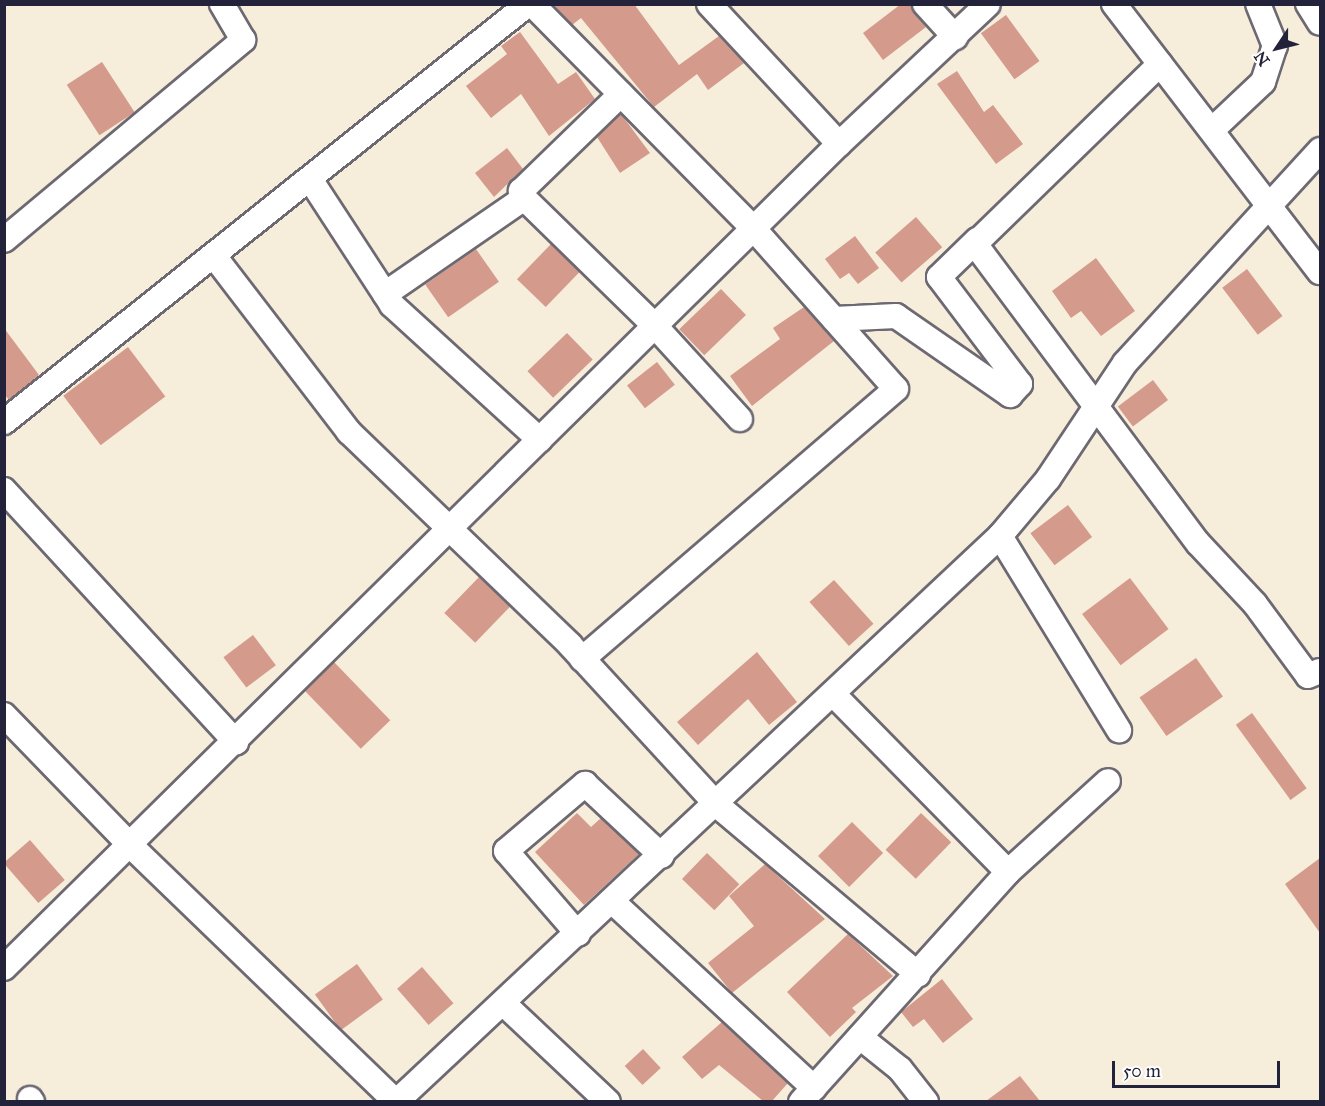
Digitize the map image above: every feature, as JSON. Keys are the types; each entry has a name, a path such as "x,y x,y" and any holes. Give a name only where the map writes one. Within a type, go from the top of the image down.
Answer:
{"street":[{"path":"4,240 243,40 222,4"},
{"path":"4,422 530,4 753,228 896,389 582,659"},
{"path":"709,4 839,144"},
{"path":"925,4 954,37"},
{"path":"4,968 131,846 753,228 988,4"},
{"path":"1114,4 1320,272"},
{"path":"1212,130 1263,82 1275,46 1258,4"},
{"path":"1308,4 1320,23"},
{"path":"834,319 896,316 1010,395 1020,384 939,277 1160,64"},
{"path":"621,94 521,191 524,198 655,326 740,419"},
{"path":"4,715 131,846 396,1101 717,806 1000,536 1048,479 1125,363 1320,150"},
{"path":"310,179 385,294 540,441"},
{"path":"385,294 524,198"},
{"path":"976,240 991,271 1095,409 1308,676 1320,671"},
{"path":"214,256 349,432 582,659 717,806 918,974"},
{"path":"4,490 236,742"},
{"path":"1000,536 1119,730"},
{"path":"834,695 1008,872"},
{"path":"613,902 807,1095 1008,872 1108,781"},
{"path":"578,934 506,851 585,784 662,856"},
{"path":"503,1003 608,1101"},
{"path":"860,1037 900,1069 926,1101"}],"building":[{"path":"553,4 634,4 679,65 719,36 744,63 708,90 697,74 654,107 581,18 572,25"},
{"path":"901,4 911,4 926,27 883,60 863,33"},
{"path":"1006,15 1040,61 1014,79 981,33"},
{"path":"520,32 558,84 576,72 595,99 549,136 521,94 491,118 466,86 507,54 501,46"},
{"path":"102,62 135,112 99,135 67,85"},
{"path":"957,71 984,112 993,105 1023,144 996,164 937,84"},
{"path":"621,114 650,153 620,173 597,137"},
{"path":"507,148 523,169 494,197 475,173"},
{"path":"916,217 942,247 901,283 875,252"},
{"path":"855,236 879,268 858,284 849,273 840,279 825,259"},
{"path":"551,244 580,272 546,307 517,279"},
{"path":"476,249 499,282 448,317 425,285"},
{"path":"1096,258 1135,311 1101,336 1081,311 1071,318 1052,291"},
{"path":"1247,269 1283,316 1258,335 1222,288"},
{"path":"721,289 746,315 704,355 679,329"},
{"path":"804,307 834,341 752,406 730,376 780,339 773,328"},
{"path":"4,328 39,375 9,400 4,394"},
{"path":"567,333 593,360 553,398 527,371"},
{"path":"128,347 165,397 101,445 63,396"},
{"path":"657,362 675,385 645,408 627,385"},
{"path":"1153,380 1168,400 1133,426 1118,406"},
{"path":"1068,505 1092,537 1055,565 1030,533"},
{"path":"479,577 510,607 475,643 444,613"},
{"path":"1130,578 1169,629 1121,665 1082,614"},
{"path":"834,580 873,624 849,646 809,602"},
{"path":"253,635 276,665 246,688 223,657"},
{"path":"757,652 797,702 769,725 748,699 698,745 677,722"},
{"path":"1196,658 1223,697 1166,736 1139,698"},
{"path":"334,662 390,720 361,749 305,690"},
{"path":"1252,713 1307,788 1290,800 1236,725"},
{"path":"577,813 591,827 601,818 639,854 584,905 535,852"},
{"path":"921,813 951,842 916,879 886,850"},
{"path":"852,822 883,853 849,887 818,856"},
{"path":"30,840 65,880 38,903 4,863"},
{"path":"707,853 739,884 714,910 682,879"},
{"path":"1320,858 1320,933 1285,884"},
{"path":"765,864 825,919 732,993 708,963 754,926 729,896"},
{"path":"848,934 893,976 852,1008 856,1012 830,1037 787,992"},
{"path":"357,964 383,1000 341,1030 315,995"},
{"path":"422,967 453,1003 429,1025 397,989"},
{"path":"942,979 973,1019 943,1043 924,1019 913,1027 901,1012"},
{"path":"722,1022 788,1083 772,1101 763,1101 719,1065 702,1079 682,1057"},
{"path":"643,1049 661,1068 642,1085 625,1066"},
{"path":"1020,1076 1040,1101 986,1101"}]}
